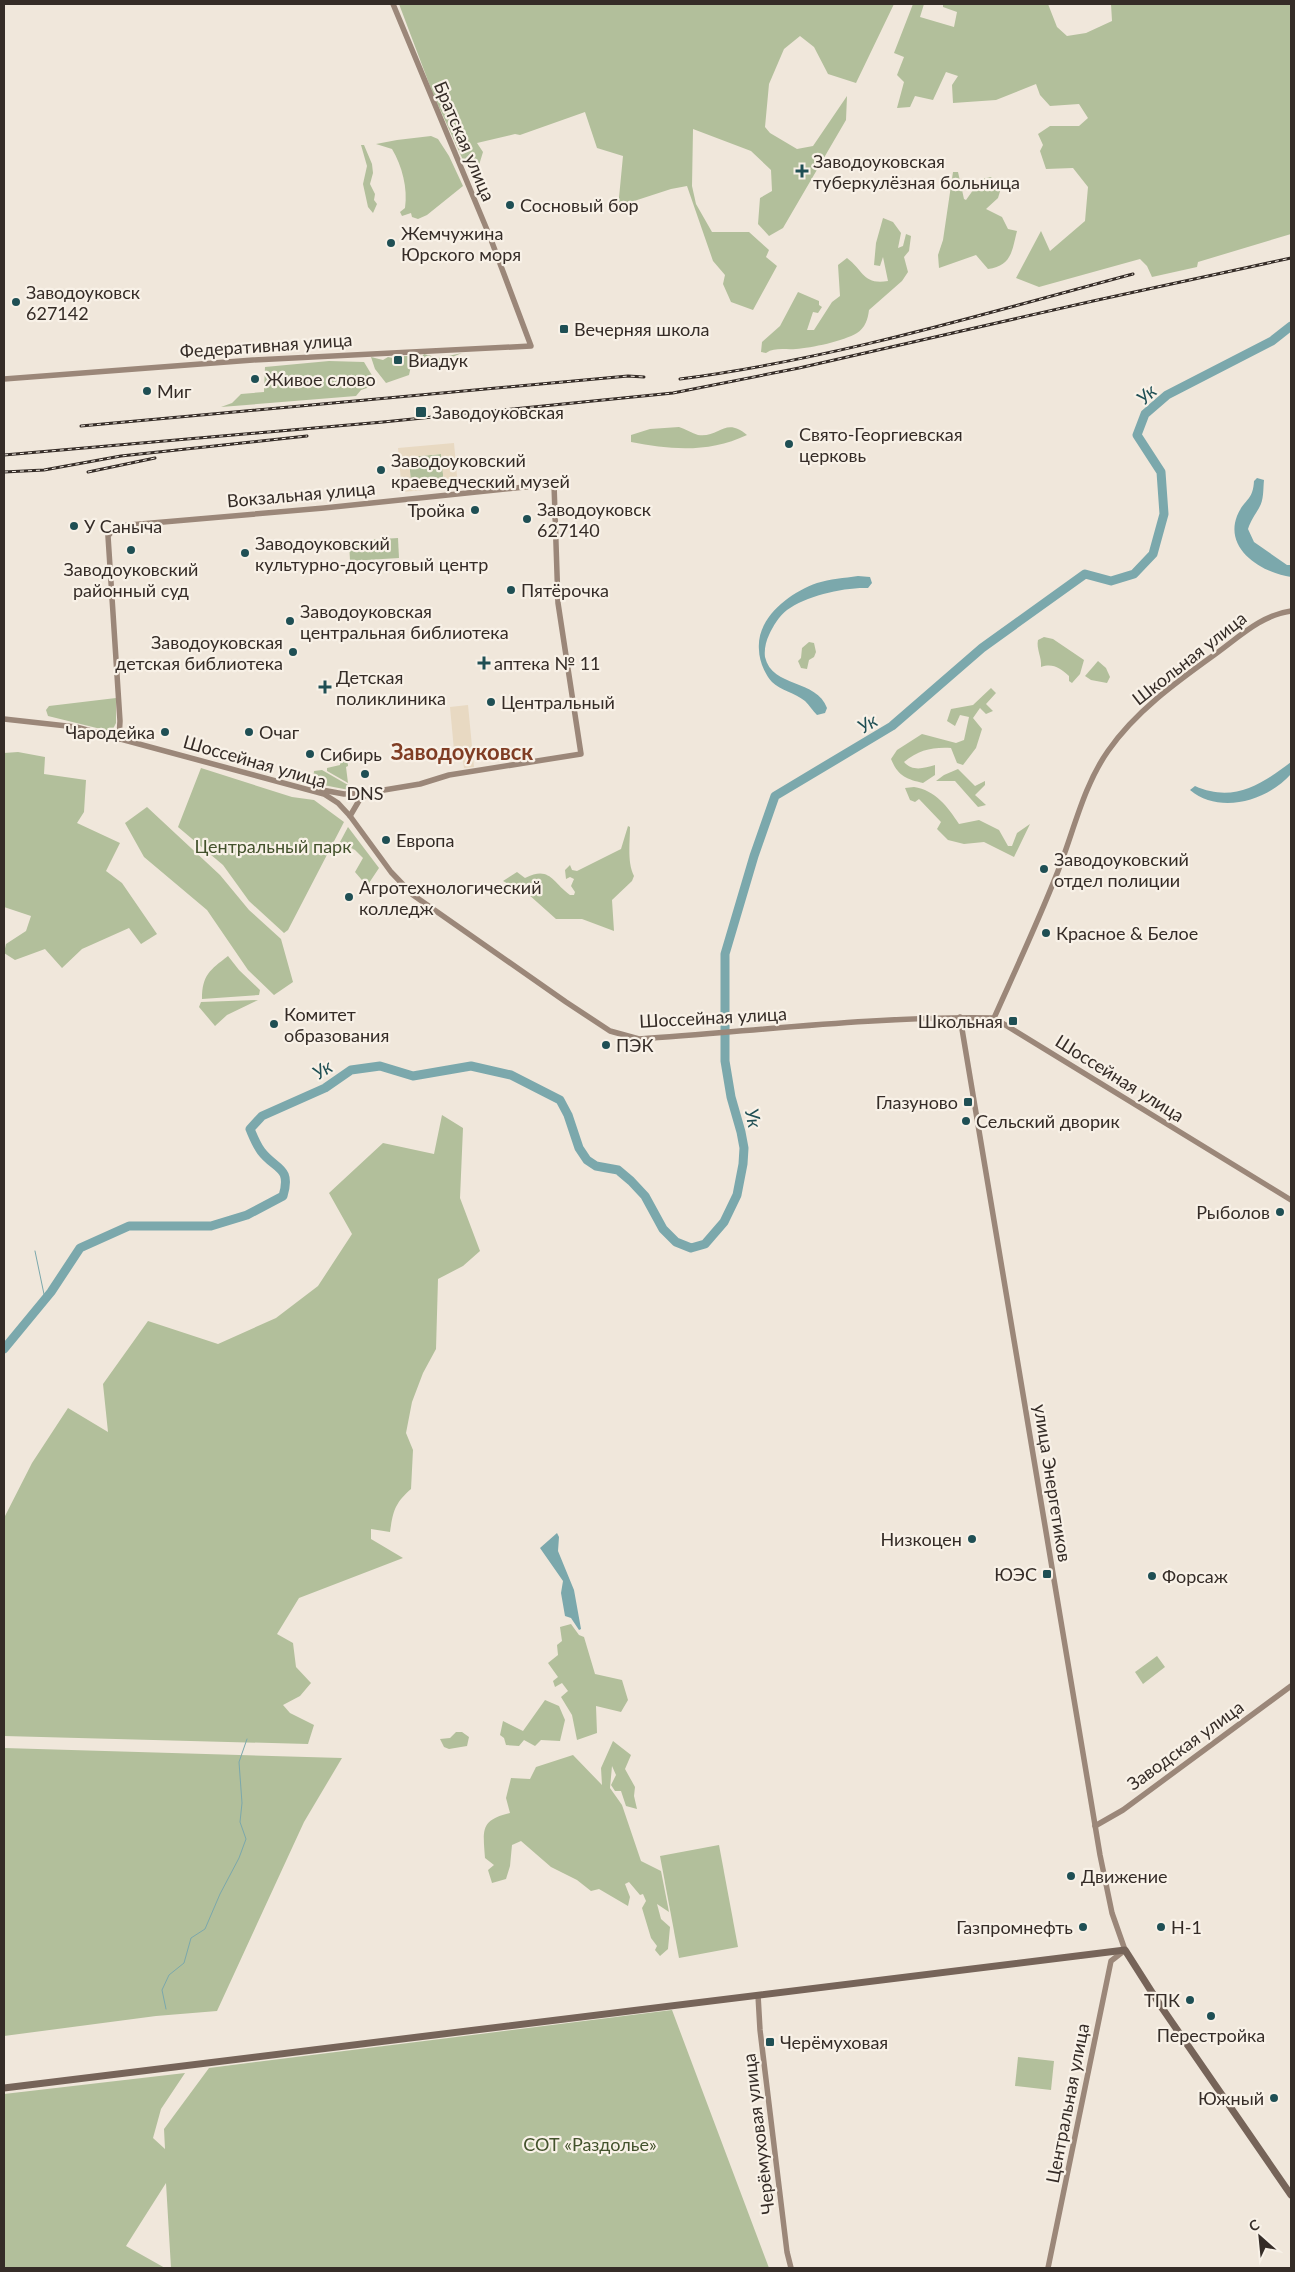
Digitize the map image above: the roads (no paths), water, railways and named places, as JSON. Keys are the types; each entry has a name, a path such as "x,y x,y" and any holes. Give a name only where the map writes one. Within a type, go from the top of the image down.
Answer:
{"main road":[{"path":"4,2088 1125,1950 1160,2005 1291,2195"}],"street":[{"name":"Братская улица","path":"393,4 493,245 531,346"},
{"name":"Федеративная улица","path":"4,379 253,360 531,346"},
{"name":"Вокзальная улица","path":"118,739 120,721 108,536 112,529 118,526 426,498 554,484 558,603 581,754 450,775 420,784 372,792"},
{"name":"Школьная улица","path":"994,1018 1056,877 1088,787 1108,752 1139,715 1187,674 1256,624 1278,613 1291,610"},
{"name":"Шоссейная улица","path":"4,719 76,727 311,789 330,797 350,816 404,888 566,1002 610,1030 639,1038 960,1017 994,1018 1291,1200"},
{"path":"311,789 344,794 372,792"},
{"path":"350,816 360,799 372,792"},
{"name":"улица Энергетиков","path":"960,1017 1095,1826 1112,1913 1125,1950"},
{"name":"Заводская улица","path":"1095,1826 1123,1810 1291,1686"},
{"name":"Центральная улица","path":"1048,2268 1111,1961 1125,1950"},
{"name":"Черёмуховая улица","path":"758,1995 787,2252 792,2268"}],"water":[{"path":"1257,478 1264,480 1263,498 1248,529 1254,542 1287,565 1291,565 1291,577 1269,571 1258,565 1241,549 1236,539 1234,528 1237,516 1252,493 1254,481"},
{"path":"858,576 870,577 872,583 868,588 826,593 795,605 779,618 766,643 765,657 769,667 776,674 805,687 822,699 827,708 825,713 817,715 805,701 779,687 769,679 760,658 759,638 763,627 776,608 796,593 817,583"},
{"path":"1291,762 1291,774 1281,783 1256,798 1243,802 1215,802 1202,798 1190,790 1195,786 1222,793 1246,789 1269,778"},
{"path":"557,1533 559,1537 558,1551 574,1590 581,1629 579,1630 571,1618 565,1616 561,1593 563,1581 540,1548"}],"waterway":[{"name":"Ук","path":"4,1349 51,1292 80,1248 129,1226 211,1226 247,1215 283,1196 285,1186 284,1174 261,1151 250,1129 262,1116 325,1088 351,1070 380,1066 413,1076 471,1066 511,1075 560,1100 568,1115 579,1148 587,1160 596,1166 618,1170 631,1181 645,1196 663,1229 676,1242 691,1248 705,1244 724,1222 737,1195 743,1164 744,1148 731,1097 725,1061 725,954 754,856 775,796 892,726 982,648 1085,574 1111,581 1134,574 1153,554 1164,514 1161,472 1137,435 1145,414 1167,395 1272,341 1291,326"},
{"path":"35,1251 45,1299"},
{"path":"166,2009 162,1990 169,1975 184,1963 191,1938 205,1929 220,1894 239,1858 246,1839 240,1822 242,1803 239,1762 247,1739"}],"railway":[{"path":"4,455 383,422 673,393 799,368 1291,258"},
{"path":"680,379 795,360 851,348 964,320 1133,274"},
{"path":"81,426 628,376 644,377"},
{"path":"4,472 44,470 121,456 307,436"},
{"path":"88,472 155,458"}],"place":[{"name":"Заводоуковская туберкулёзная больница","path":"802,171"},
{"name":"Сосновый бор","path":"510,205"},
{"name":"Жемчужина Юрского моря","path":"391,243"},
{"name":"Заводоуковск 627142","path":"16,302"},
{"name":"Вечерняя школа","path":"564,329"},
{"name":"Виадук","path":"398,360"},
{"name":"Живое слово","path":"255,379"},
{"name":"Миг","path":"147,391"},
{"name":"Заводоуковская","path":"421,412"},
{"name":"Свято-Георгиевская церковь","path":"789,444"},
{"name":"Заводоуковский краеведческий музей","path":"381,470"},
{"name":"Тройка","path":"475,510"},
{"name":"Заводоуковск 627140","path":"527,519"},
{"name":"У Саныча","path":"74,526"},
{"name":"Заводоуковский районный суд","path":"131,550"},
{"name":"Заводоуковский культурно-досуговый центр","path":"245,553"},
{"name":"Пятёрочка","path":"511,590"},
{"name":"Заводоуковская центральная библиотека","path":"290,621"},
{"name":"Заводоуковская детская библиотека","path":"293,652"},
{"name":"аптека № 11","path":"484,663"},
{"name":"Детская поликлиника","path":"325,687"},
{"name":"Центральный","path":"491,702"},
{"name":"Чародейка","path":"165,732"},
{"name":"Очаг","path":"249,732"},
{"name":"Сибирь","path":"310,754"},
{"name":"DNS","path":"365,774"},
{"name":"Европа","path":"386,840"},
{"name":"Заводоуковский отдел полиции","path":"1044,869"},
{"name":"Агротехнологический колледж","path":"349,897"},
{"name":"Красное & Белое","path":"1046,933"},
{"name":"Школьная","path":"1013,1021"},
{"name":"Комитет образования","path":"274,1024"},
{"name":"ПЭК","path":"606,1045"},
{"name":"Глазуново","path":"968,1102"},
{"name":"Сельский дворик","path":"966,1121"},
{"name":"Рыболов","path":"1280,1212"},
{"name":"Низкоцен","path":"972,1539"},
{"name":"ЮЭС","path":"1047,1574"},
{"name":"Форсаж","path":"1152,1576"},
{"name":"Движение","path":"1071,1876"},
{"name":"Газпромнефть","path":"1083,1927"},
{"name":"Н-1","path":"1161,1927"},
{"name":"ТПК","path":"1190,2000"},
{"name":"Перестройка","path":"1211,2016"},
{"name":"Черёмуховая","path":"770,2042"},
{"name":"Южный","path":"1274,2098"}],"district":[{"name":"Заводоуковск","path":"462,751"}],"park label":[{"name":"Центральный парк","path":"273,846"},
{"name":"СОТ «Раздолье»","path":"590,2144"}]}
